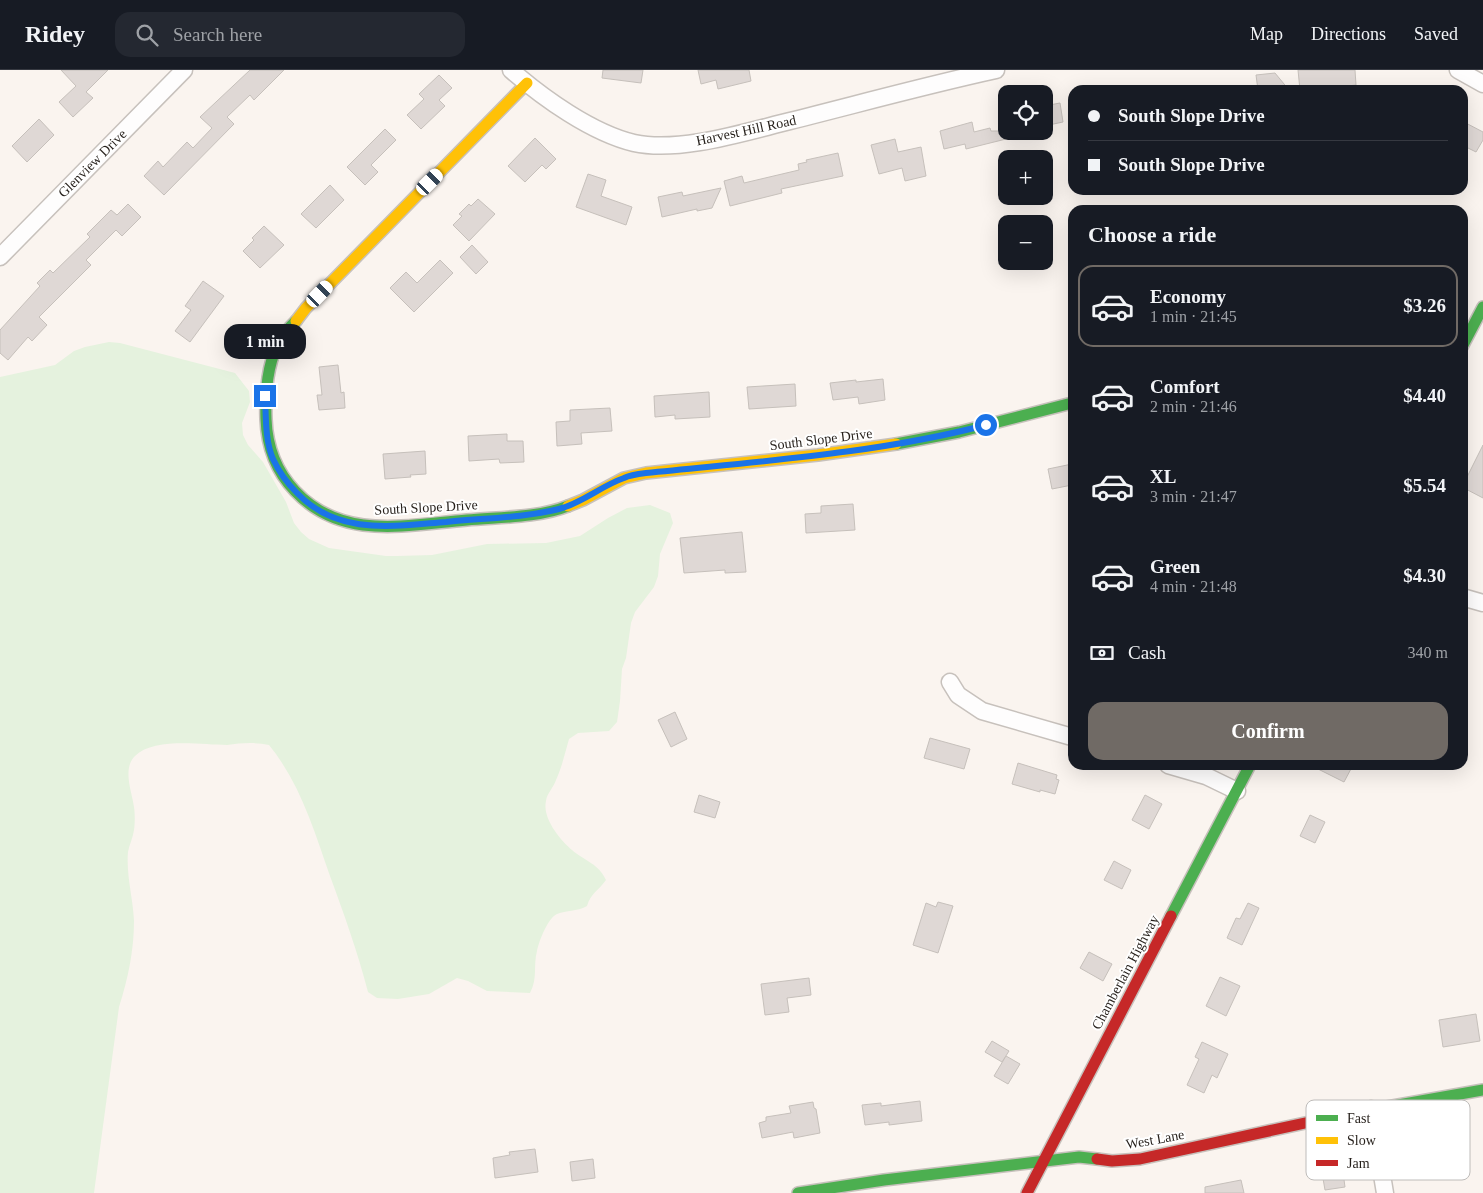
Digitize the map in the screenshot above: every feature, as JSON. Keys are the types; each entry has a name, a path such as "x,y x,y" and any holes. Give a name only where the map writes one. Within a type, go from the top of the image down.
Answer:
{"street":[{"name":"Glenview Drive","path":"0,257 184,70"},
{"name":"Harvest Hill Road","path":"511,70 589,126 634,143 669,145 718,139 996,70"},
{"path":"1458,70 1483,84"},
{"name":"South Slope Drive","path":"527,83 306,308 281,338 270,365 265,396 266,429 272,458 285,481 303,500 326,516 358,525 388,526 523,515 560,508 583,500 624,478 646,473 858,450 903,443 969,430 1068,404"},
{"path":"1468,336 1483,307"},
{"path":"1468,598 1483,603"},
{"path":"950,682 958,695 982,710 1068,736"},
{"path":"1185,770 1206,776 1237,790"},
{"name":"Chamberlain Highway","path":"1027,1193 1247,770"},
{"name":"West Lane","path":"1424,1100 1483,1090"},
{"name":"West Lane","path":"798,1193 884,1180 1079,1157 1112,1161 1140,1159 1306,1123"},
{"path":"1383,1180 1385,1193"}],"green space":[{"path":"109,342 120,343 235,373 249,391 250,402 242,423 243,435 248,445 263,462 286,502 294,523 301,532 309,539 329,548 397,556 432,555 487,544 546,543 580,536 627,508 650,505 670,513 673,523 660,554 658,576 654,587 635,612 631,623 626,658 622,669 617,722 609,731 578,733 569,739 558,775 547,798 545,808 549,821 557,835 572,850 595,866 606,880 593,895 587,906 557,914 550,920 538,947 534,982 530,993 487,991 468,981 457,978 429,994 398,999 377,998 368,992 360,963 318,841 298,791 269,745 253,743 227,745 179,743 154,746 143,750 131,761 128,774 135,816 128,861 134,921 133,943 128,975 119,1007 94,1193 0,1193 0,377 55,365 74,351"}],"building":[{"path":"61,70 108,70 86,92 93,98 73,117 59,102 76,86"},
{"path":"250,70 284,70 254,100 250,95 227,117 234,124 164,195 144,176 158,161 163,167 187,142 193,148 212,128 200,117"},
{"path":"603,70 643,70 641,83 602,78"},
{"path":"698,70 749,70 751,81 718,89 716,80 701,84"},
{"path":"1298,70 1355,70 1356,85 1300,85"},
{"path":"1275,73 1285,85 1257,85 1256,75"},
{"path":"439,75 452,88 439,100 445,106 421,129 407,115 424,99 419,94"},
{"path":"1060,103 1063,122 1053,124 1053,104"},
{"path":"39,119 54,135 27,162 12,146"},
{"path":"972,122 974,132 990,128 991,131 998,131 998,140 1002,140 966,149 965,144 944,149 940,131"},
{"path":"1468,124 1483,132 1483,140 1476,152 1468,148"},
{"path":"385,129 396,140 371,165 378,172 365,185 347,167"},
{"path":"535,138 556,159 546,169 542,165 525,182 508,166"},
{"path":"895,139 898,152 921,147 926,176 905,181 902,168 879,174 871,145"},
{"path":"838,153 843,176 781,189 782,193 730,206 724,181 742,176 744,183 799,170 798,164 807,162 806,160"},
{"path":"588,174 606,180 601,196 632,207 626,225 576,207"},
{"path":"330,185 344,200 316,228 301,214"},
{"path":"721,188 712,208 697,211 697,209 662,217 658,197 682,192 683,196"},
{"path":"478,199 495,214 469,241 453,225 462,216 459,214 469,204 471,206"},
{"path":"128,204 141,217 122,236 116,230 86,260 91,265 39,317 47,325 32,341 28,337 8,360 0,353 0,330 40,286 37,283 50,270 53,273 90,237 87,234 111,210 117,215"},
{"path":"264,226 284,245 260,268 243,251"},
{"path":"472,245 488,262 476,274 460,257"},
{"path":"440,260 453,273 414,312 390,288 406,272 417,283"},
{"path":"203,281 224,296 190,342 175,331 191,310 185,306"},
{"path":"338,365 341,393 344,392 345,408 319,410 317,395 322,395 319,367"},
{"path":"883,379 885,400 859,404 858,397 833,400 830,383"},
{"path":"795,384 796,406 749,409 747,387"},
{"path":"709,392 710,417 675,419 675,415 655,417 654,396"},
{"path":"610,408 612,431 581,433 582,444 557,446 556,422 570,421 570,410"},
{"path":"507,434 507,441 523,441 524,462 500,463 499,459 469,461 468,436"},
{"path":"1483,445 1483,498 1468,490 1468,475"},
{"path":"425,451 426,474 385,479 383,454"},
{"path":"1068,465 1068,486 1052,489 1048,469"},
{"path":"853,504 855,530 806,533 805,514 821,513 821,506"},
{"path":"742,532 746,572 725,573 725,570 684,573 680,538"},
{"path":"675,712 687,739 671,747 658,720"},
{"path":"930,738 970,749 964,769 924,758"},
{"path":"1018,763 1057,775 1056,779 1059,780 1055,794 1012,784"},
{"path":"1320,770 1350,770 1344,782"},
{"path":"699,795 720,802 715,818 694,812"},
{"path":"1145,795 1162,804 1149,829 1132,820"},
{"path":"1310,815 1325,822 1315,843 1300,836"},
{"path":"1114,861 1131,870 1122,889 1104,880"},
{"path":"938,902 953,906 938,953 913,945 926,903 936,907"},
{"path":"1248,903 1259,908 1242,945 1227,938 1236,918 1240,919"},
{"path":"1089,952 1112,964 1103,981 1080,968"},
{"path":"1220,977 1240,986 1226,1016 1206,1006"},
{"path":"809,978 811,995 787,998 789,1012 765,1015 761,984"},
{"path":"1476,1014 1480,1041 1443,1047 1439,1020"},
{"path":"992,1041 1009,1051 1002,1062 985,1052"},
{"path":"1202,1042 1228,1054 1217,1078 1212,1075 1204,1093 1187,1085 1199,1059 1195,1057"},
{"path":"1006,1056 1020,1064 1008,1084 994,1076"},
{"path":"920,1101 922,1121 889,1125 889,1122 865,1125 862,1105 881,1103 881,1106"},
{"path":"813,1102 820,1133 794,1138 793,1132 762,1138 759,1123 766,1121 766,1117 791,1113 789,1106"},
{"path":"535,1149 538,1172 495,1178 493,1158 510,1155 509,1152"},
{"path":"593,1159 595,1178 572,1181 570,1162"},
{"path":"1241,1180 1244,1193 1205,1193 1205,1187"},
{"path":"1323,1180 1344,1180 1345,1187 1325,1190"}],"traffic: fast":[{"path":"1468,336 1483,307"},
{"path":"296,321 286,331 276,347 268,377 266,419 268,439 278,467 288,483 313,507 333,517 354,523 398,526 531,515 568,506"},
{"path":"896,444 959,432 1068,404"},
{"path":"1171,916 1247,770"},
{"path":"1427,1100 1483,1090"},
{"path":"798,1193 884,1180 1079,1157 1097,1159"}],"traffic: slow":[{"path":"296,321 306,308 527,83"},
{"path":"568,506 624,478 646,473 818,455 896,444"}],"traffic: jam":[{"path":"1027,1193 1171,916"},
{"path":"1097,1159 1112,1161 1140,1159 1306,1123"}],"route":[{"path":"265,396 266,429 272,458 285,481 303,500 326,516 358,525 388,526 523,515 560,508 583,500 624,478 646,473 858,450 922,440 986,425"}]}
